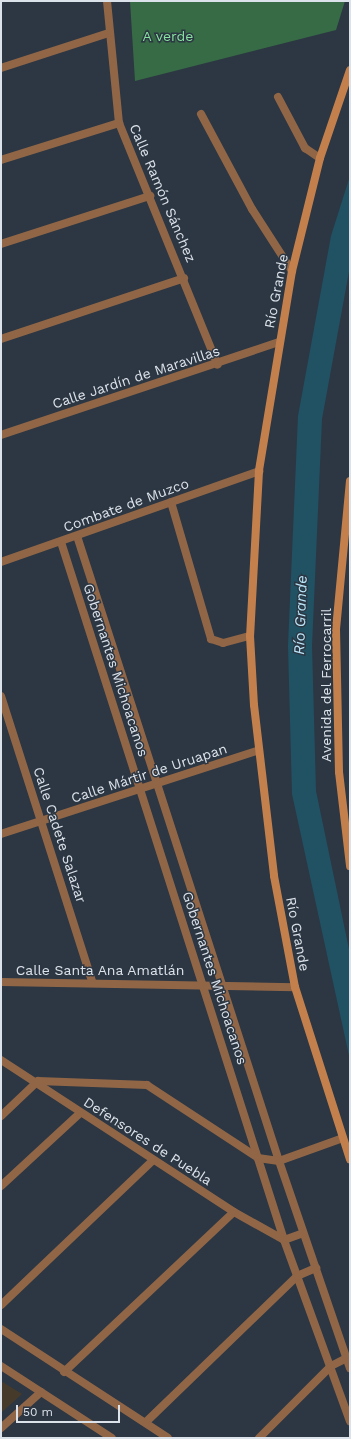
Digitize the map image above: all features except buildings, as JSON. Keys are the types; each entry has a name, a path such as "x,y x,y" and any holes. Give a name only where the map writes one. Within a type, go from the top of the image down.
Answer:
{"main road":[{"name":"Río Grande","path":"350,70 320,158 292,271 279,342 259,471 250,636 259,750 274,876 295,987 350,1159"},
{"name":"Avenida del Ferrocarril","path":"350,481 336,629 339,772 350,866"}],"street":[{"name":"Calle Ramón Sánchez","path":"107,1 119,123 184,278 218,365"},
{"path":"1,68 109,33"},
{"path":"278,96 304,148 320,158"},
{"path":"201,114 252,209 292,271"},
{"path":"1,160 119,123"},
{"path":"1,244 150,196"},
{"path":"1,339 184,278"},
{"name":"Calle Jardín de Maravillas","path":"1,435 218,365 279,342"},
{"name":"Combate de Muzco","path":"1,562 259,471"},
{"path":"171,502 211,639 223,642 250,636"},
{"name":"Gobernantes Michoacanos","path":"77,536 155,784 303,1233 350,1368"},
{"name":"Gobernantes Michoacanos","path":"61,542 284,1240 350,1421"},
{"name":"Calle Cadete Salazar","path":"1,696 44,822 92,982"},
{"name":"Calle Mártir de Uruapan","path":"1,834 44,822 259,750"},
{"name":"Calle Santa Ana Amatlán","path":"1,982 203,983 295,987"},
{"name":"Defensores de Puebla","path":"1,1060 38,1081 80,1113 152,1161 234,1212 284,1240"},
{"path":"1,1116 38,1081 147,1085 258,1158 279,1161 343,1138"},
{"path":"1,1186 80,1113"},
{"path":"1,1305 152,1161"},
{"path":"64,1372 234,1212"},
{"path":"284,1240 303,1233"},
{"path":"146,1422 297,1276 316,1268"},
{"path":"1,1329 64,1372 146,1422 168,1438"},
{"path":"259,1438 331,1366 347,1358"},
{"path":"1,1366 112,1438"},
{"path":"1,1428 41,1392"}],"shaded area":[{"path":"1,1381 22,1394 1,1413"}],"green space":[{"name":"A verde","path":"130,1 345,1 336,30 135,81"}],"water":[{"path":"350,176 350,266 322,419 312,646 316,791 350,954 350,1060 292,794 288,646 298,416 331,236"}]}
